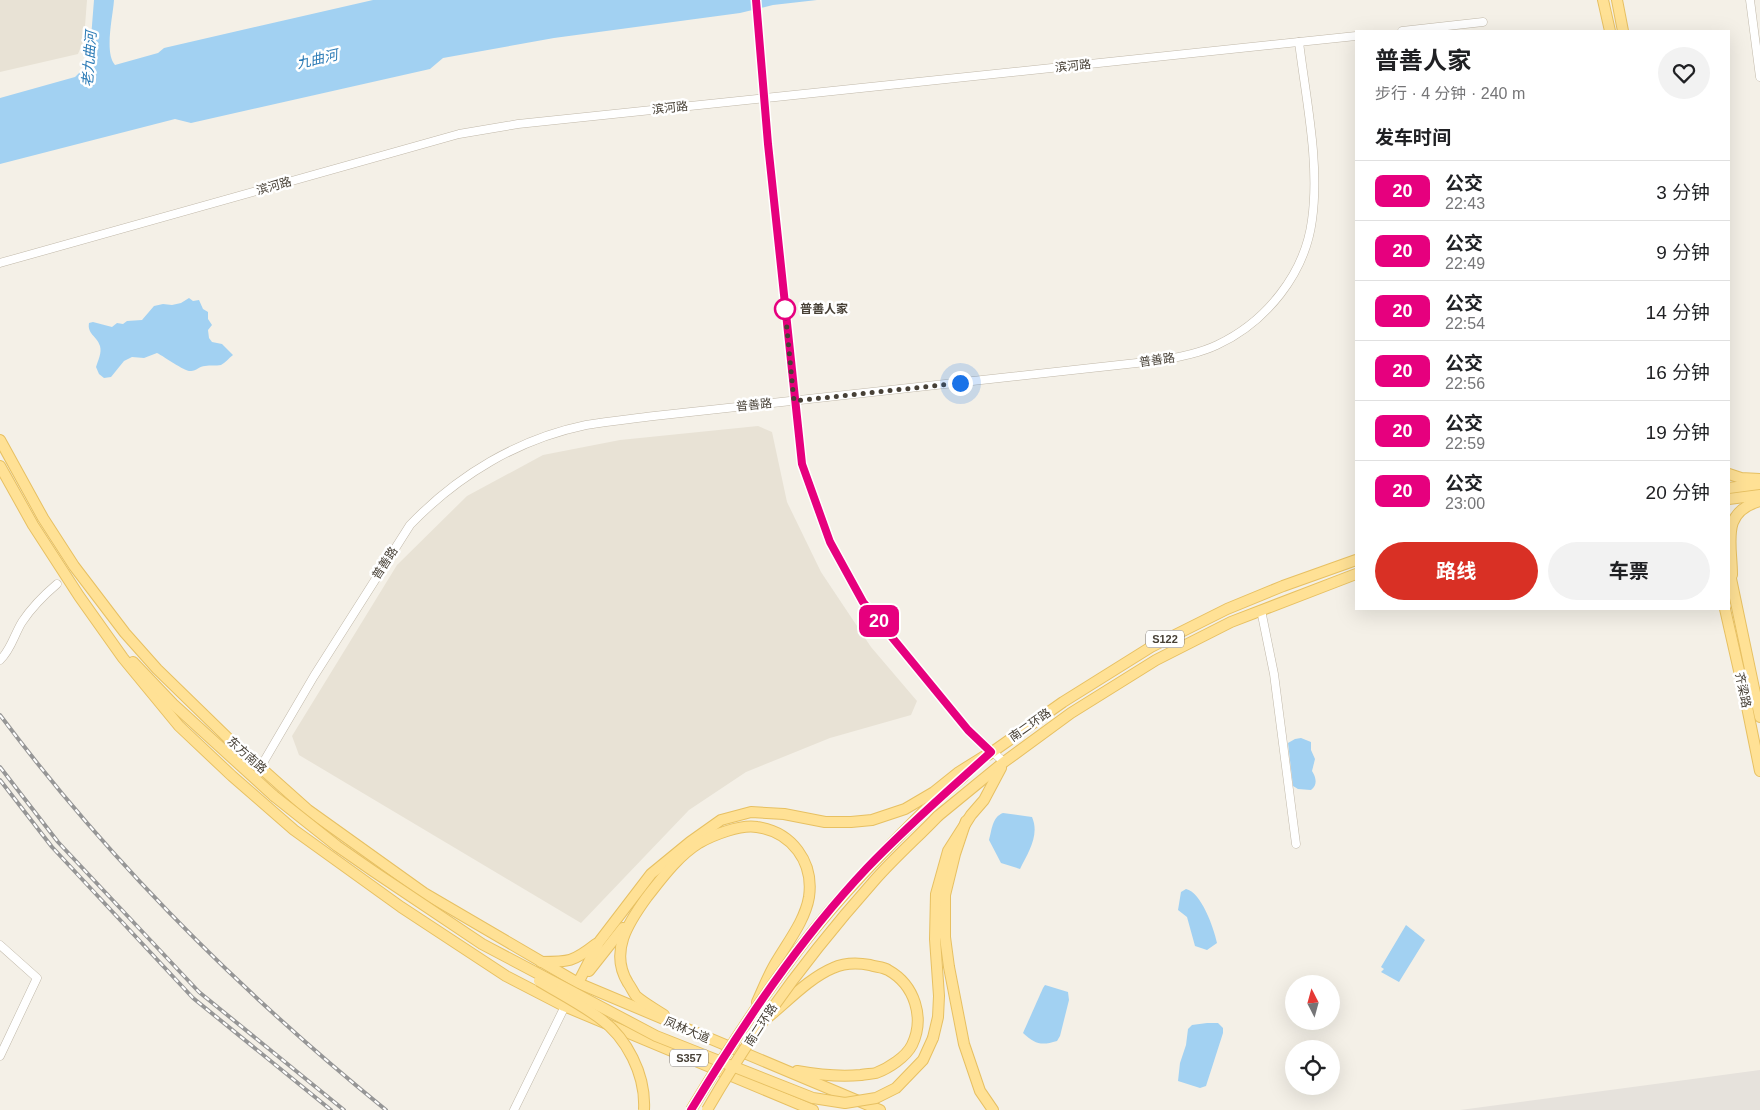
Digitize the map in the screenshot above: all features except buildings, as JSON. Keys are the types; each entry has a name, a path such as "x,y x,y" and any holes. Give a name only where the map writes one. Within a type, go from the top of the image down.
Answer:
{"main road":[{"path":"1603,0 1610,30"},
{"path":"1617,0 1623,30"},
{"name":"东方南路","path":"0,440 42,518 74,566 125,633 196,708 308,810 424,893 578,984"},
{"name":"东方南路","path":"0,466 33,525 79,596 123,658 179,726 232,776 294,830 401,907 506,976 564,1006"},
{"path":"1730,474 1741,478 1760,478"},
{"path":"1730,488 1760,484"},
{"path":"1730,499 1760,495"},
{"path":"1732,584 1730,530 1733,519 1741,509 1760,501"},
{"name":"南二环路","path":"691,1110 749,1019 802,945 866,869 926,809 991,752 1098,679 1168,638 1227,609 1283,586 1355,560"},
{"name":"南二环路","path":"707,1110 764,1020 812,954 875,880 938,816 1004,762 1071,714 1156,660 1231,622 1355,574"},
{"name":"齐梁路","path":"1730,574 1760,717"},
{"name":"齐梁路","path":"1725,610 1746,697 1760,771"},
{"path":"105,632 173,704 274,796 365,866 482,944 600,1018 630,1052 640,1074 644,1110"},
{"path":"578,984 598,942 651,874 690,842 721,820 751,812 784,814 825,822 872,820 906,809 991,752"},
{"path":"482,944 656,1036 813,1098 845,1103 876,1098 896,1088 923,1060 933,1038 938,1017 939,996 940,938 936,894 948,851 966,821 984,800 1004,762"},
{"path":"578,984 669,868 699,843 731,830 755,826 775,832 791,842 803,856 810,876 809,898 801,920 773,966 749,1019"},
{"path":"632,916 624,934 620,958 623,974 635,995 679,1026"},
{"path":"940,938 964,1044 980,1091 993,1110"},
{"path":"540,962 566,962 582,955 598,942"},
{"path":"764,1020 806,984 833,967 859,963 888,970 903,981 914,996 918,1012 917,1029 911,1047 896,1062 876,1073 842,1076 818,1075 773,1066"},
{"name":"凤林大道","path":"578,984 880,1110"},
{"name":"凤林大道","path":"564,1006 813,1110"}],"street":[{"path":"756,0 794,401 802,464 830,542 863,602 968,730 1004,762"},
{"path":"1750,0 1760,77"},
{"path":"1411,30 1484,22"},
{"name":"滨河路","path":"0,263 459,134 518,124 1355,36"},
{"name":"普善路","path":"260,768 314,676 410,525 431,504 459,482 494,459 525,444 587,425 654,416 1187,356 1217,345 1244,329 1273,305 1291,280 1306,250 1312,220 1313,157 1299,42"},
{"path":"0,660 12,643 21,623 43,596 58,584"},
{"path":"1261,610 1274,674 1296,844"},
{"path":"0,946 37,978 0,1056"},
{"path":"514,1110 564,1006 578,984"}],"shaded area":[{"path":"0,0 87,0 84,39 78,54 0,72"},
{"path":"758,426 772,432 787,502 821,572 871,647 917,701 911,715 830,738 746,772 689,810 581,923 299,755 292,736 397,565 467,496 543,455 620,440"},
{"path":"1760,1070 1760,1110 1460,1110"}],"water":[{"name":"九曲河","path":"94,0 114,0 110,52 115,65 158,53 164,48 373,0 817,0 773,5 740,13 554,38 443,58 430,69 191,123 175,119 0,164 0,98 75,77 89,63"},
{"path":"189,298 193,301 199,300 203,309 208,312 208,319 212,325 208,330 209,338 212,342 222,344 233,355 224,363 221,365 203,366 193,371 188,371 157,353 144,358 132,357 124,361 111,377 104,378 99,374 96,367 100,346 89,330 89,323 93,322 112,327 117,323 123,324 127,321 142,320 154,306 181,303"},
{"path":"1301,738 1311,742 1311,750 1315,759 1312,771 1315,783 1311,790 1298,789 1293,786 1288,743"},
{"path":"1003,813 1032,817 1035,830 1034,837 1020,869 1001,863 989,840 995,821"},
{"path":"1186,889 1192,892 1202,903 1213,929 1217,943 1207,950 1195,946 1187,917 1178,910 1181,892"},
{"path":"1406,925 1425,940 1399,982 1381,972 1384,969 1381,967"},
{"path":"1045,985 1068,992 1069,1000 1057,1041 1042,1044 1031,1040 1023,1033"},
{"path":"1218,1023 1223,1028 1223,1033 1206,1086 1200,1088 1178,1081 1188,1029 1192,1025"}],"railway":[{"path":"0,715 87,822 181,924 281,1020 386,1110"},
{"path":"0,767 58,842 199,992 344,1110"},
{"path":"0,780 52,847 193,998 331,1110"}],"bus line":[{"name":"20","path":"691,1110 749,1019 802,945 866,869 926,809 991,752 968,730 863,602 830,542 802,464 768,144 756,0"}],"place":[{"name":"普善人家","path":"785,309"}],"route":[{"path":"785,309 794,401 960,383"}],"water label":[{"name":"老九曲河","path":"89,59"}]}
